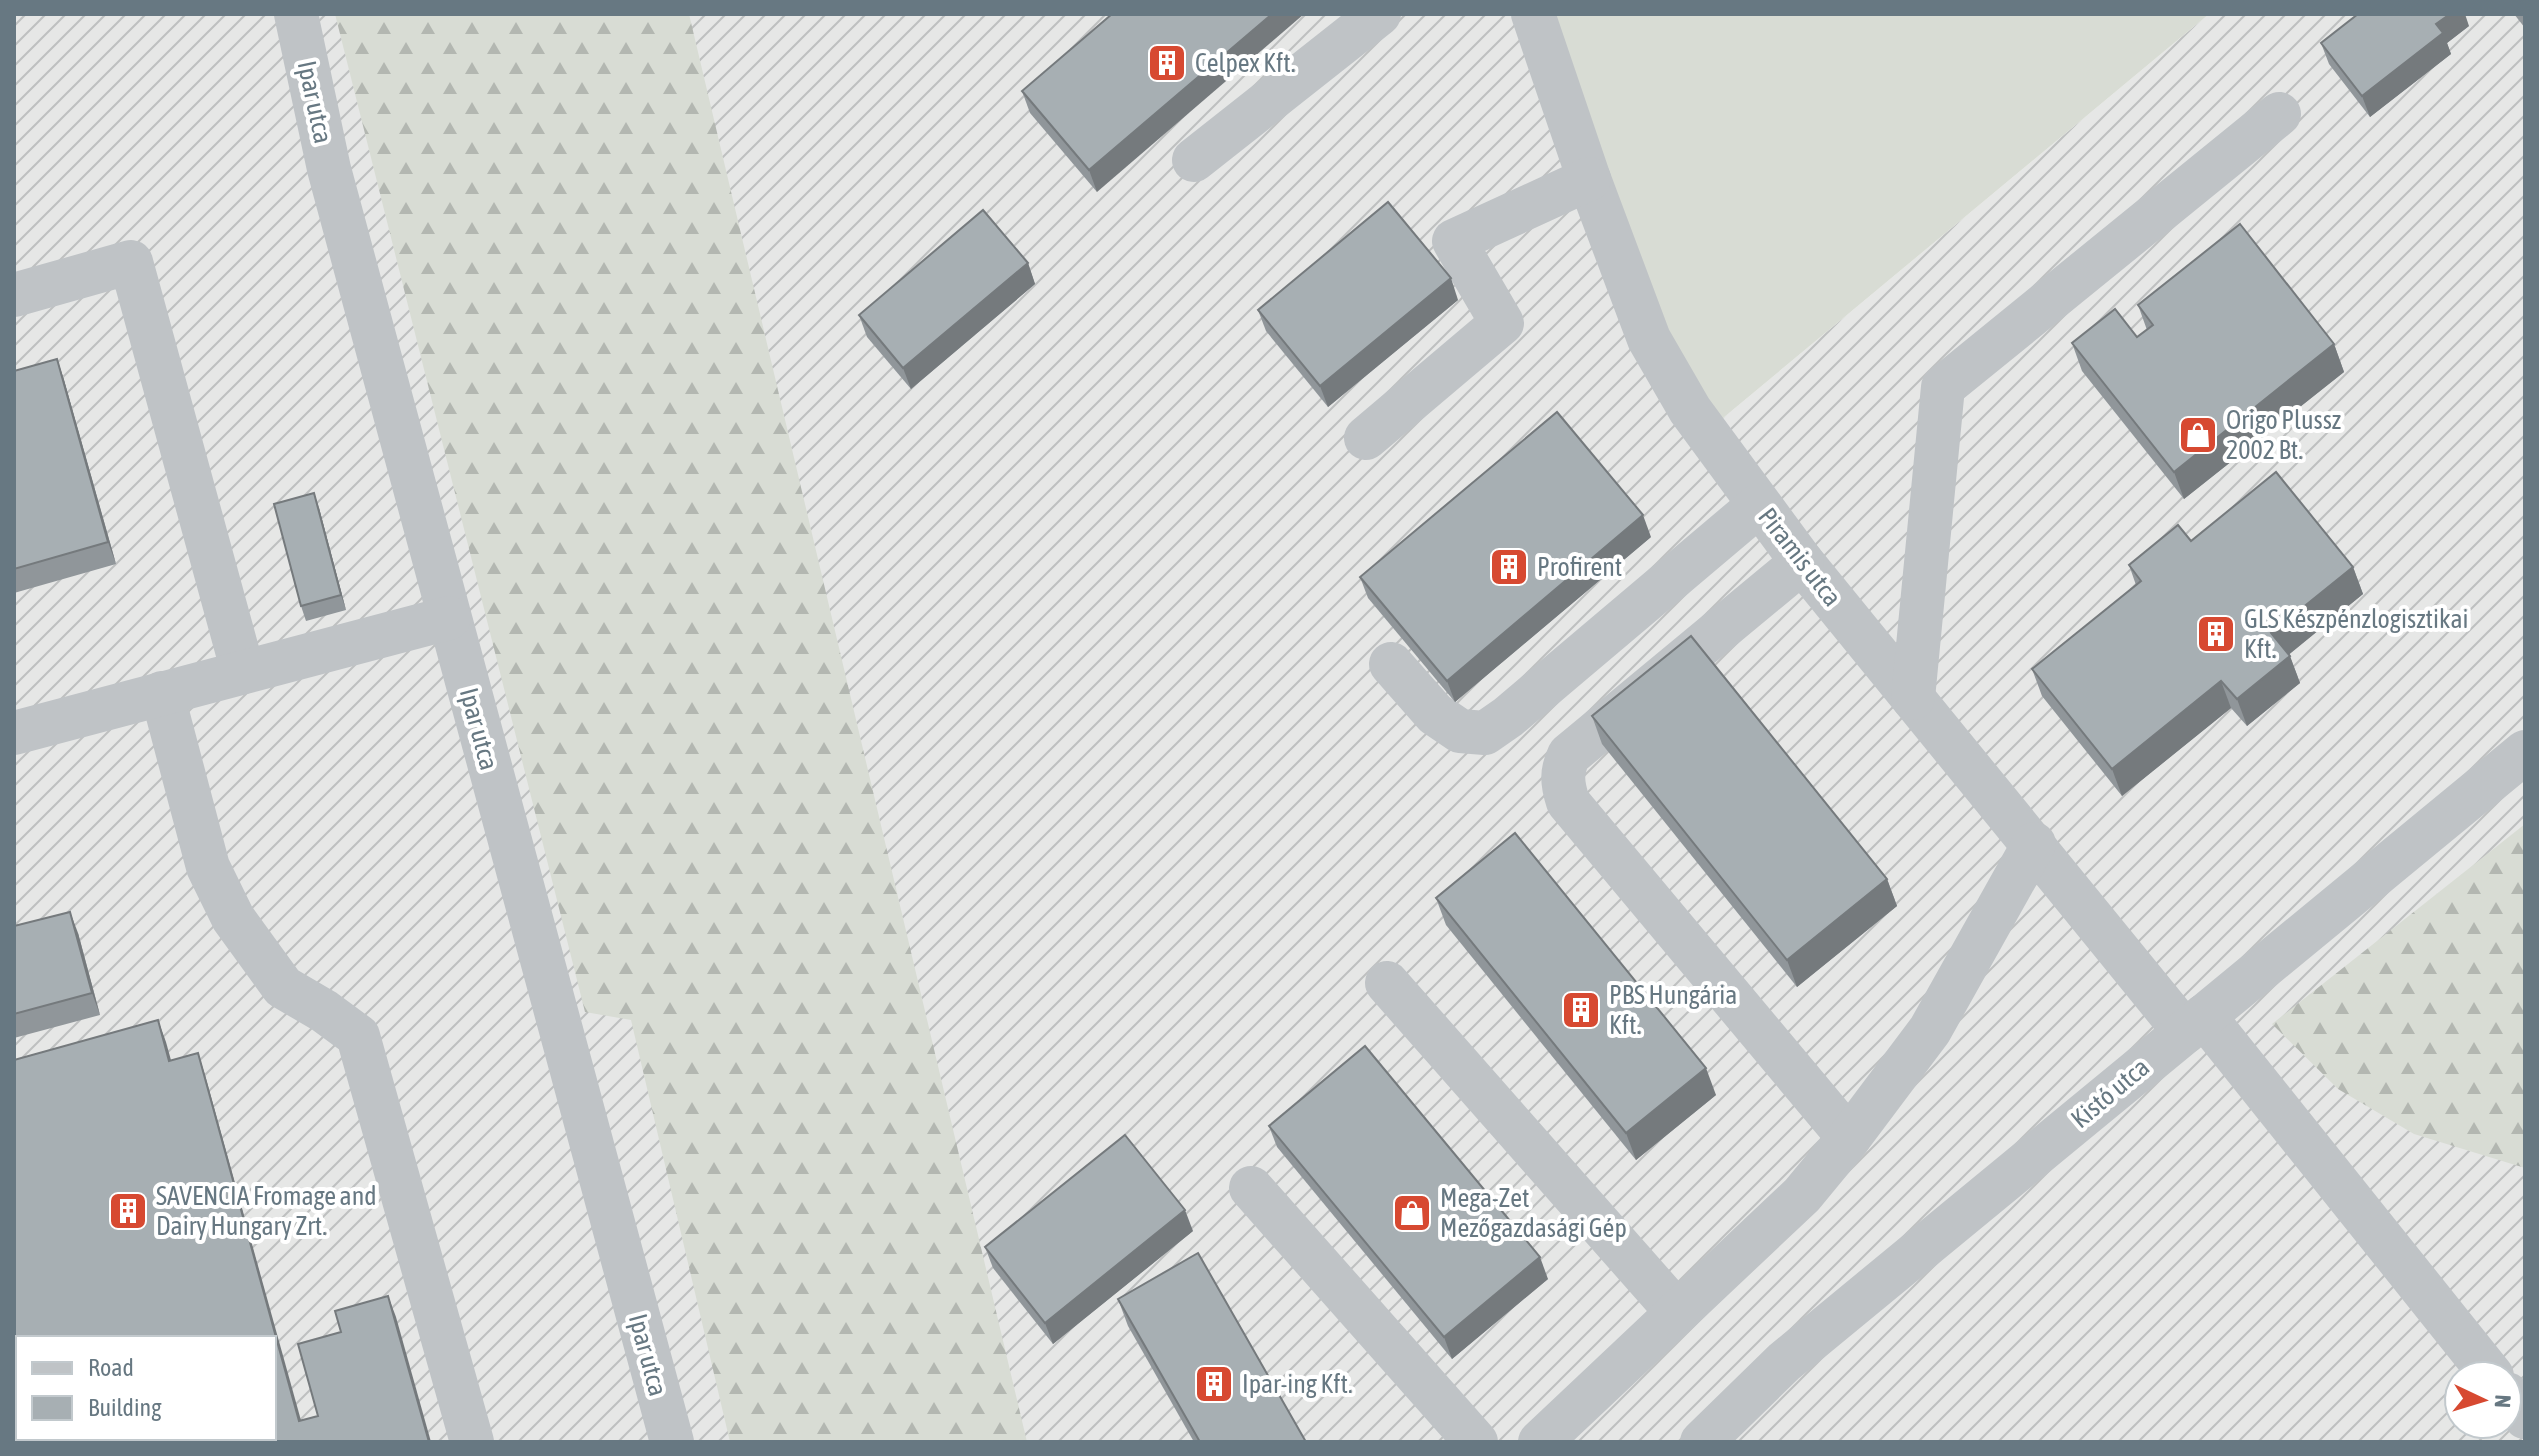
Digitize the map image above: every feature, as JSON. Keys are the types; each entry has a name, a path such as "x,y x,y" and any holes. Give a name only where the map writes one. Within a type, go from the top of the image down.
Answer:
{"street":[{"name":"Ipar utca","path":"296,14 329,169 672,1442"},
{"path":"1194,160 1379,14"},
{"name":"Piramis utca","path":"1533,14 1589,179 1649,339 1690,410 1802,562 2034,844 2194,1024 2478,1360"},
{"path":"1913,698 1943,387 2279,114"},
{"path":"1366,438 1502,323 1454,241 1589,179"},
{"path":"14,295 131,262 243,672"},
{"path":"1391,664 1435,714 1460,731 1485,733 1508,717 1759,505"},
{"path":"1802,562 1569,755 1562,769 1562,785 1568,802 1849,1138"},
{"path":"14,733 449,618"},
{"path":"162,693 208,867 233,918 283,987 358,1036 472,1442"},
{"name":"Kistó utca","path":"1702,1442 1784,1362 2525,752"},
{"path":"1540,1442 1802,1195 1930,1030 2034,844"},
{"path":"1387,983 1677,1312"},
{"path":"1251,1188 1476,1442"}],"shaded area":[{"path":"14,14 1538,14 1711,428 2209,14 2525,14 2525,1442 14,1442"}],"green space":[{"path":"335,14 689,14 1027,1442 730,1442 631,1020 585,1012"},
{"path":"1538,14 2209,14 1711,428 1693,408"},
{"path":"2525,824 2525,1168 2414,1134 2338,1089 2272,1024"}],"building":[{"name":"Celpex Kft.","path":"1112,14 1272,14 1089,170 1022,91"},
{"path":"2358,14 2450,14 2436,24 2443,33 2362,96 2321,43"},
{"path":"1388,202 1451,278 1320,386 1258,310"},
{"path":"983,210 1028,263 903,368 859,315"},
{"name":"Origo Plussz 2002 Bt.","path":"2240,224 2334,344 2174,472 2072,343 2115,309 2137,337 2153,325 2138,305"},
{"path":"57,359 108,542 14,569 14,371"},
{"name":"Profirent","path":"1557,412 1643,515 1447,681 1360,577"},
{"name":"GLS Készpénzlogisztikai Kft.","path":"2276,472 2353,567 2271,633 2290,656 2237,699 2221,681 2112,769 2032,669 2141,581 2129,565 2178,525 2191,541"},
{"path":"314,493 341,595 301,606 274,504"},
{"path":"1691,636 1887,879 1787,960 1592,716"},
{"name":"PBS Hungária Kft.","path":"1515,833 1706,1068 1626,1133 1436,898"},
{"path":"70,912 92,993 14,1014 14,926"},
{"name":"SAVENCIA Fromage and Dairy Hungary Zrt.","path":"158,1020 169,1061 198,1053 276,1336 16,1336 16,1440 276,1440 276,1337 299,1421 318,1416 298,1344 341,1332 335,1311 388,1296 429,1442 14,1442 14,1060"},
{"name":"Mega-Zet Mezőgazdasági Gép","path":"1365,1046 1540,1257 1444,1337 1269,1126"},
{"path":"1125,1135 1185,1210 1045,1323 985,1247"},
{"name":"Ipar-ing Kft.","path":"1198,1253 1306,1442 1200,1442 1118,1299"}],"place":[{"name":"Celpex Kft.","path":"1167,63"},
{"name":"Origo Plussz 2002 Bt.","path":"2198,435"},
{"name":"Profirent","path":"1509,567"},
{"name":"GLS Készpénzlogisztikai Kft.","path":"2216,634"},
{"name":"PBS Hungária Kft.","path":"1581,1010"},
{"name":"SAVENCIA Fromage and Dairy Hungary Zrt.","path":"128,1211"},
{"name":"Mega-Zet Mezőgazdasági Gép","path":"1412,1213"},
{"name":"Ipar-ing Kft.","path":"1214,1384"}]}
